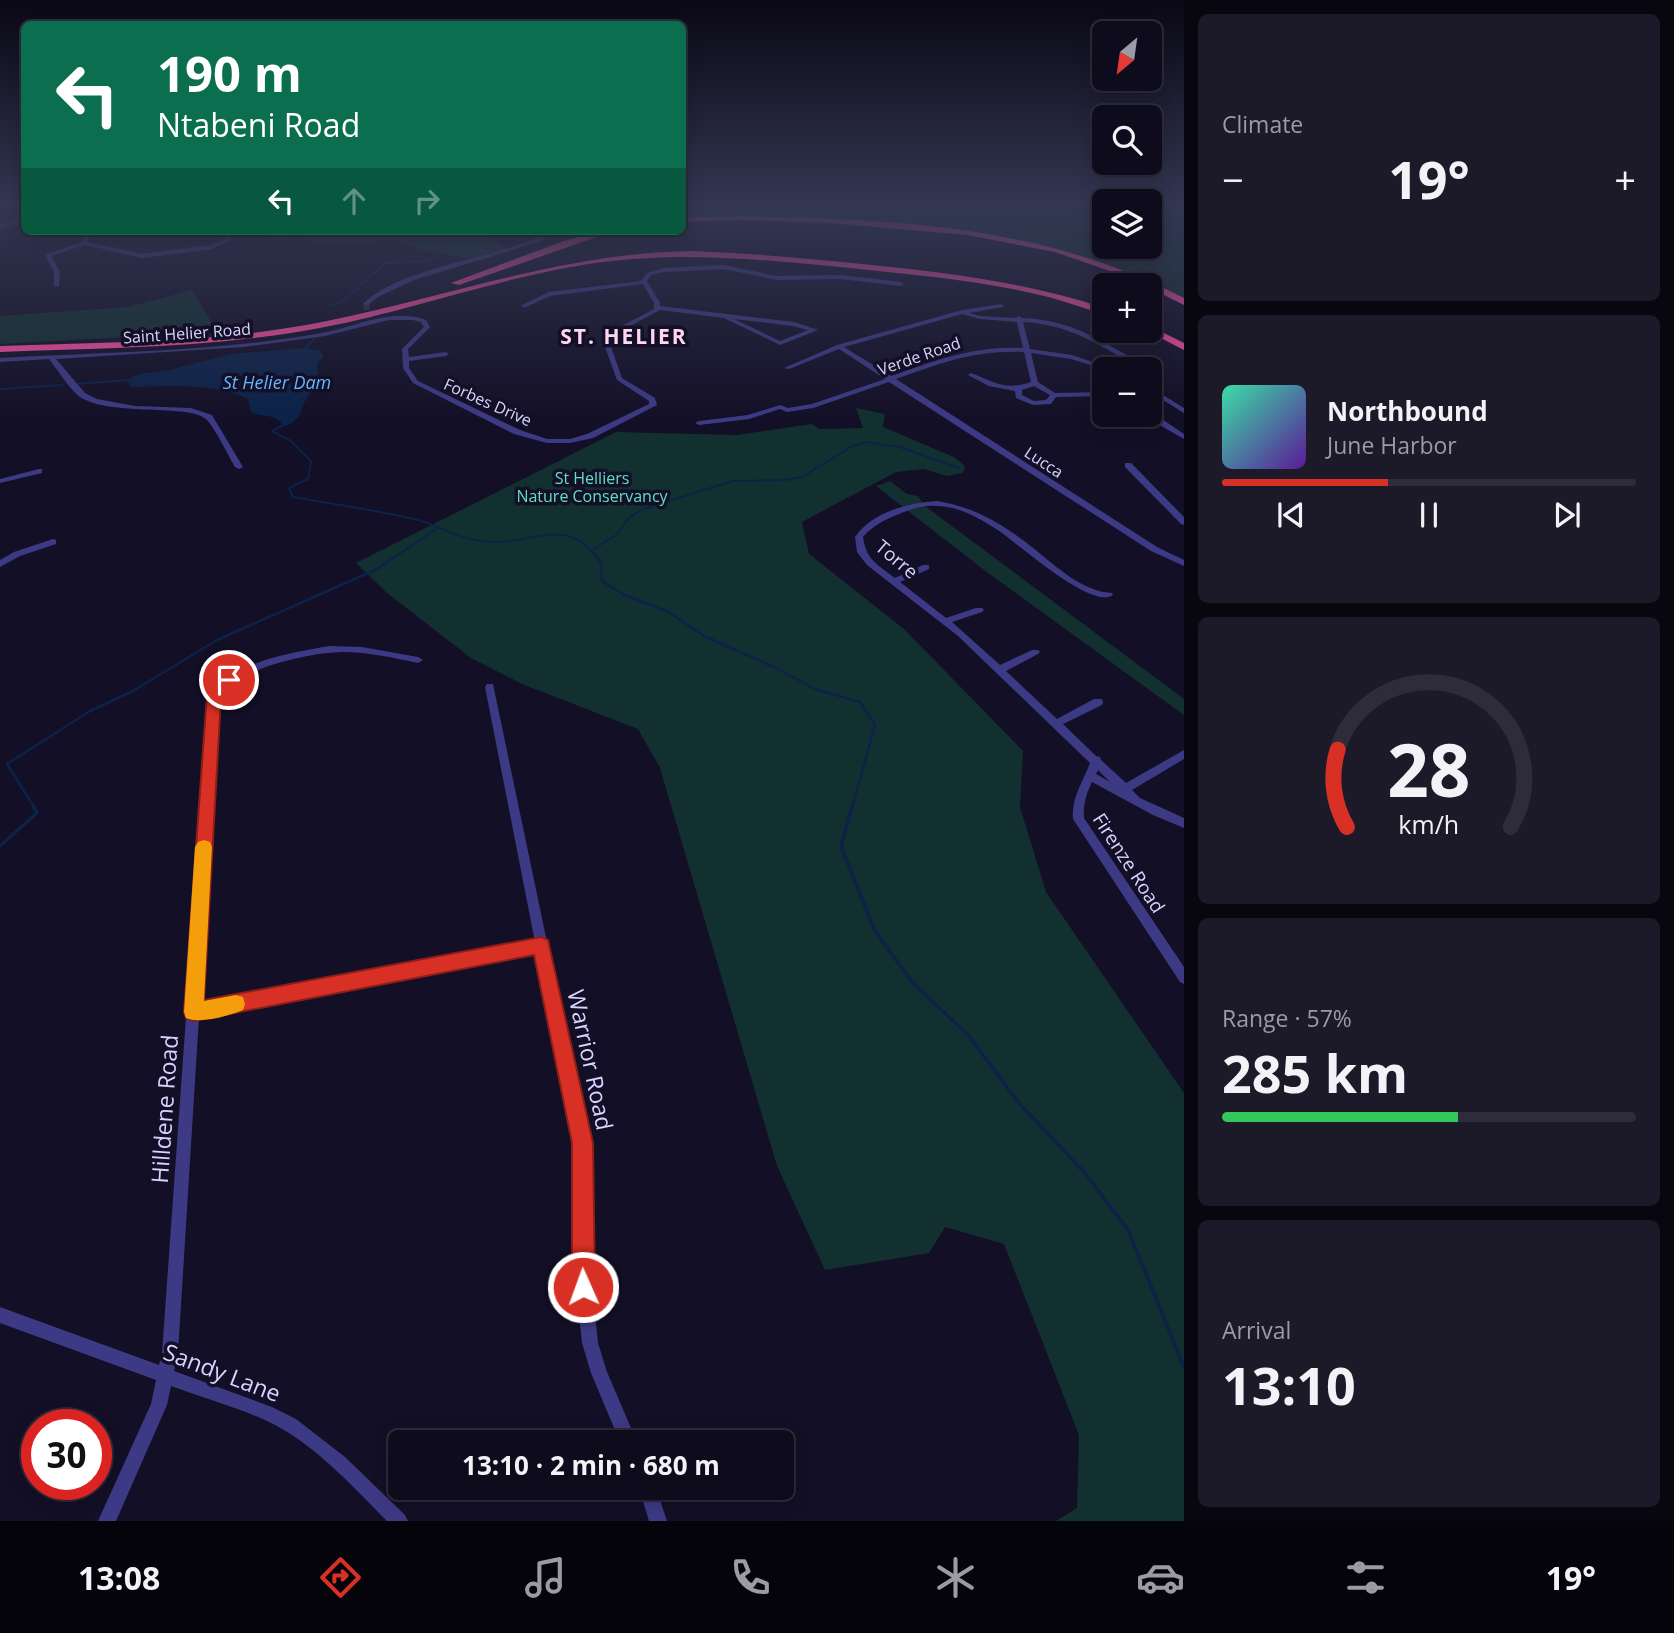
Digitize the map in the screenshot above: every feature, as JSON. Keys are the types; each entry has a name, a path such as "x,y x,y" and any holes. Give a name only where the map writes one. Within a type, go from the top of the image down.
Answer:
{"highway":[{"path":"0,344 240,330 351,312 430,292 469,278"},
{"path":"0,349 189,341 273,333 358,317 521,278"},
{"path":"966,278 1052,295 1092,307"},
{"path":"1136,278 1184,302"},
{"path":"1162,335 1184,347"}],"street":[{"path":"56,286 57,278"},
{"path":"366,304 374,294 390,286 418,278"},
{"path":"645,278 644,282 658,308 794,324 815,330 781,343 727,318"},
{"path":"777,278 841,278 901,285"},
{"path":"524,306 549,294 644,282"},
{"path":"788,368 839,346 962,312 1001,306"},
{"name":"Forbes Drive","path":"405,360 409,375 422,387 522,435 555,442 582,439 653,405 652,400 619,379 607,344 614,331 652,314 658,308"},
{"path":"962,312 979,319 1019,318 1055,324 1085,334 1125,357"},
{"name":"Saint Helier Road","path":"0,360 247,343 324,334 369,321 404,316 424,321 425,330 407,346 405,360"},
{"path":"1019,318 1035,383 1054,395 1092,394"},
{"name":"Lucca","path":"839,346 1154,549 1184,563"},
{"name":"Verde Road","path":"699,423 749,417 780,407 787,410 813,406 956,356 979,351 1027,350 1074,357 1092,363"},
{"path":"405,360 446,354"},
{"path":"51,357 82,396 107,405 191,410 205,414 239,467"},
{"path":"971,375 991,385 1018,389 1035,383"},
{"path":"1018,389 1019,396 1033,403 1048,402 1054,395"},
{"path":"1162,397 1184,411"},
{"path":"1162,423 1184,437"},
{"path":"1128,465 1184,522"},
{"path":"0,481 39,471"},
{"name":"Torre","path":"1109,595 1092,592 1074,583 977,514 958,505 936,501 919,502 902,508 860,534 858,541 862,555 947,621 1096,760 1122,791"},
{"path":"0,564 17,554 52,542"},
{"path":"895,581 926,567"},
{"path":"947,621 979,610"},
{"name":"Hilldene Road","path":"107,1521 159,1405 167,1376 216,691 243,674 296,656 323,651 346,649 418,660"},
{"path":"999,670 1035,652"},
{"name":"Warrior Road","path":"490,687 582,1143 582,1267 590,1343 599,1373 624,1430"},
{"path":"1057,723 1098,702"},
{"path":"1122,791 1184,754"},
{"name":"Firenze Road","path":"1096,760 1091,777 1080,796 1079,819 1184,978"},
{"name":"Torre","path":"1091,777 1122,791 1157,812 1184,823"},
{"path":"193,1012 541,946"},
{"name":"Sandy Lane","path":"0,1315 272,1415 297,1427 334,1456 399,1521"},
{"path":"652,1500 658,1521"}],"green space":[{"path":"1162,278 1184,278 1184,302 1162,291"},
{"path":"192,290 217,332 0,344 0,316 128,307"},
{"name":"St Helliers Nature Conservancy","path":"856,408 885,414 883,427 954,457 965,466 963,473 947,476 924,469 896,472 802,522 809,554 904,629 1023,751 1020,807 1046,892 1184,1093 1184,1521 1056,1521 1077,1508 1079,1435 1004,1244 945,1227 929,1253 825,1270 777,1166 660,768 638,729 522,684 471,658 386,592 356,563 616,432 736,435 812,424 819,429 863,428"},
{"path":"890,481 907,494 918,496 925,506 1184,699 1184,715 988,573 876,486"}],"water":[{"name":"St Helier Dam","path":"305,348 321,351 324,357 318,362 317,377 321,384 308,396 297,419 283,426 272,417 250,411 248,399 234,394 191,387 131,387 127,380 139,374 169,370 231,354"}],"waterway":[{"path":"330,306 342,302 368,278"},
{"path":"305,348 317,336"},
{"path":"76,384 127,380"},
{"path":"0,389 62,385"},
{"path":"283,425 272,431 291,441 311,461 308,479 289,488 293,497 414,519 479,541 506,542 561,535 574,538 598,559"},
{"path":"592,550 616,535 630,517 643,509 733,481 802,477 851,447 866,442 900,447 959,468"},
{"path":"392,559 435,530"},
{"path":"597,557 601,563 602,581 624,595 667,611 704,636 776,668 815,689 860,702 875,725 852,807"},
{"path":"34,807 7,764 90,711 133,691 217,640 377,569 392,559"},
{"path":"0,846 37,813 33,806"},
{"path":"852,806 841,846 875,931 912,982 969,1036 1018,1102 1085,1173 1128,1230 1184,1367"}],"tunnel":[{"path":"366,304 369,319"}],"slow traffic":[{"path":"204,847 193,1012 236,1004"}],"district":[{"name":"ST. HELIER","path":"624,337"}],"route":[{"path":"229,680 214,695 193,1012 541,946 582,1143 583,1287"}]}
